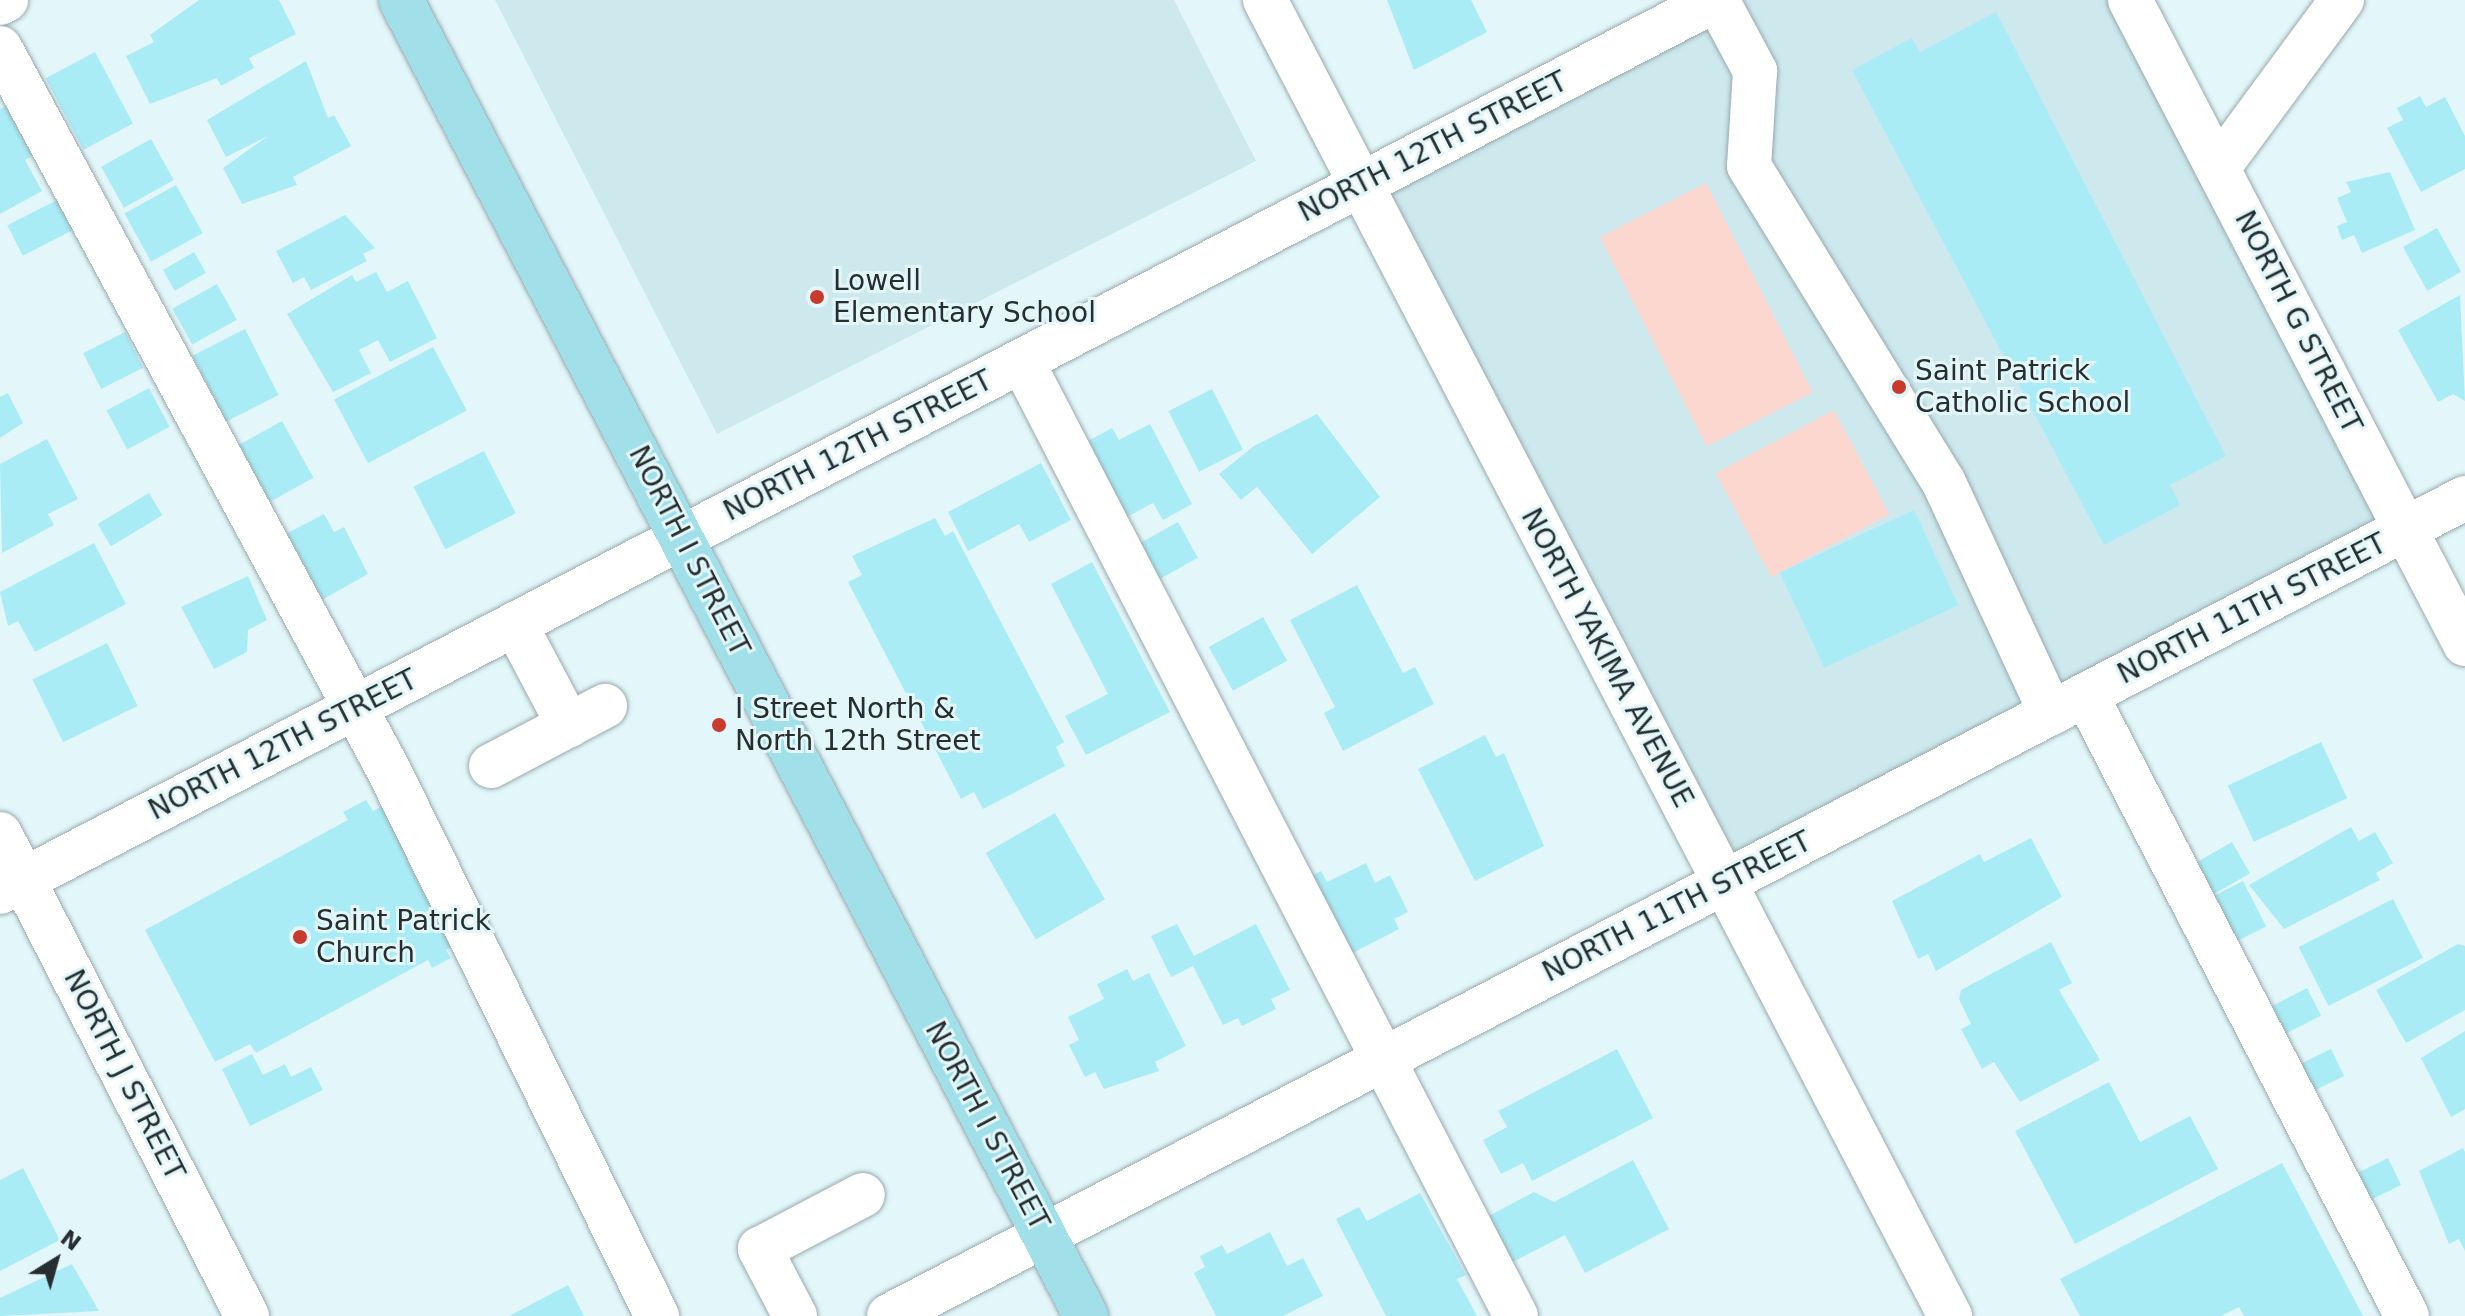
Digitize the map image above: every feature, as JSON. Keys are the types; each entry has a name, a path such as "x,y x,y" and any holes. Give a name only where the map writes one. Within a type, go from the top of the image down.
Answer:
{"main road":[{"name":"NORTH I STREET","path":"401,0 1086,1316"}],"street":[{"path":"0,3 6,0"},
{"name":"NORTH YAKIMA AVENUE","path":"1265,0 1950,1316"},
{"path":"1717,0 1755,71 1749,166 1944,483 2407,1316"},
{"name":"NORTH 12TH STREET","path":"12,886 1717,0"},
{"name":"NORTH G STREET","path":"2130,0 2465,644"},
{"path":"2218,168 2342,0"},
{"path":"0,48 353,709 657,1316"},
{"path":"1022,361 1516,1316"},
{"name":"NORTH 11TH STREET","path":"889,1316 2465,498"},
{"path":"491,766 587,716 515,624"},
{"name":"NORTH J STREET","path":"0,834 12,886 247,1316"},
{"path":"795,1316 760,1249 863,1195"}],"shaded area":[{"name":"Lowell Elementary School","path":"495,0 1174,0 1256,161 717,434"},
{"name":"Saint Patrick Catholic School","path":"1716,0 2130,0 2406,529 1724,882 1363,184"},
{"path":"1706,183 1813,392 1707,446 1600,237"},
{"path":"1834,410 1889,514 1771,577 1716,473"}],"building":[{"path":"199,0 279,0 296,34 249,58 254,68 221,86 217,78 150,104 126,56 154,42 150,35"},
{"path":"1387,0 1471,0 1487,32 1414,70"},
{"path":"1996,12 2226,456 2170,485 2180,505 2104,545 1852,70 1912,38 1920,52"},
{"path":"95,52 133,124 84,150 46,78"},
{"path":"306,61 328,118 334,115 351,146 293,177 297,185 242,204 223,168 268,136 226,157 207,120"},
{"path":"2420,96 2426,107 2445,97 2465,136 2465,169 2421,192 2387,128 2403,120 2397,108"},
{"path":"17,100 45,149 25,160 42,191 0,214 0,109"},
{"path":"151,139 174,180 124,208 101,167"},
{"path":"2390,172 2415,230 2362,253 2354,235 2342,240 2337,226 2347,222 2337,198 2351,192 2346,182"},
{"path":"176,185 203,233 151,262 124,214"},
{"path":"59,199 74,229 23,256 7,225"},
{"path":"345,215 375,248 363,254 367,261 311,290 304,277 293,283 276,251"},
{"path":"2437,228 2461,272 2427,291 2403,247"},
{"path":"194,252 206,273 175,291 163,270"},
{"path":"376,272 387,292 408,281 437,338 390,362 378,340 359,350 371,373 333,392 287,314 352,275 356,282"},
{"path":"217,284 237,320 192,345 172,309"},
{"path":"2460,295 2465,401 2453,394 2438,402 2398,330"},
{"path":"245,329 279,395 226,422 192,356"},
{"path":"125,332 143,368 101,389 83,353"},
{"path":"433,347 467,411 368,463 334,400"},
{"path":"149,388 170,427 127,449 107,411"},
{"path":"1212,389 1243,450 1199,472 1168,411"},
{"path":"8,393 23,423 0,438 0,397"},
{"path":"1317,414 1380,497 1312,554 1257,487 1241,500 1219,474 1254,446"},
{"path":"282,421 314,478 270,502 238,445"},
{"path":"1150,424 1192,504 1163,520 1153,503 1125,518 1084,443 1112,428 1119,440"},
{"path":"47,439 78,499 48,514 54,525 2,553 0,464"},
{"path":"484,451 516,513 445,549 414,487"},
{"path":"1041,463 1071,520 1029,542 1019,524 968,551 948,512"},
{"path":"149,493 162,515 111,546 98,524"},
{"path":"1914,510 1958,605 1824,668 1780,573"},
{"path":"324,514 334,532 344,527 368,574 320,601 284,535"},
{"path":"935,518 945,536 953,531 1064,742 1056,747 1065,766 983,809 974,792 961,799 848,582 862,575 852,556"},
{"path":"1178,522 1198,558 1157,581 1137,545"},
{"path":"94,543 126,604 35,652 18,621 8,626 0,592"},
{"path":"1092,562 1170,712 1086,755 1065,716 1108,694 1051,584"},
{"path":"248,576 267,620 248,630 247,652 214,669 181,607"},
{"path":"1357,585 1403,673 1415,667 1434,704 1343,751 1324,713 1335,707 1290,620"},
{"path":"1263,617 1287,661 1233,691 1209,647"},
{"path":"107,643 138,706 63,742 32,679"},
{"path":"1485,735 1496,757 1504,753 1544,846 1475,881 1418,769"},
{"path":"2321,742 2347,798 2254,842 2228,786"},
{"name":"Saint Patrick Church","path":"366,800 373,811 382,806 396,831 455,944 446,950 451,958 432,968 428,960 256,1053 250,1044 215,1062 145,930 348,820 343,812"},
{"path":"1055,813 1105,900 1036,940 986,853"},
{"path":"2351,827 2359,841 2375,832 2393,863 2376,873 2380,880 2284,929 2249,885"},
{"path":"2031,838 2062,897 1936,971 1928,954 1918,959 1892,901 1980,854 1984,862"},
{"path":"2232,842 2250,873 2205,899 2187,868"},
{"path":"1366,863 1375,883 1390,875 1408,912 1394,919 1399,929 1345,957 1306,879 1321,871 1327,882"},
{"path":"2243,881 2266,926 2226,947 2203,901"},
{"path":"2393,899 2423,958 2329,1006 2299,947"},
{"path":"1177,924 1194,956 1256,924 1290,990 1271,999 1276,1009 1242,1026 1238,1018 1223,1025 1193,966 1171,977 1151,936"},
{"path":"2051,942 2072,983 2059,990 2100,1060 2020,1102 1994,1062 1982,1069 1961,1029 1971,1024 1959,999 1961,990"},
{"path":"2458,944 2465,946 2465,1010 2406,1043 2376,990"},
{"path":"1127,969 1133,981 1149,973 1186,1046 1155,1062 1159,1071 1104,1089 1095,1072 1085,1077 1069,1045 1079,1040 1068,1017 1104,999 1097,984"},
{"path":"2307,988 2321,1016 2272,1041 2258,1013"},
{"path":"2465,1031 2465,1109 2451,1117 2421,1058"},
{"path":"1617,1049 1653,1118 1532,1181 1523,1163 1501,1174 1483,1140 1507,1127 1498,1111"},
{"path":"2331,1049 2344,1076 2306,1095 2292,1068"},
{"path":"252,1054 263,1075 285,1064 291,1077 311,1067 323,1090 250,1126 222,1069"},
{"path":"2109,1082 2140,1142 2190,1116 2218,1169 2075,1244 2015,1131"},
{"path":"2463,1148 2465,1251 2459,1239 2449,1244 2419,1171"},
{"path":"2388,1158 2401,1185 2367,1202 2354,1175"},
{"path":"1633,1160 1669,1229 1585,1273 1565,1235 1507,1265 1483,1219 1534,1192 1554,1202"},
{"path":"2282,1163 2363,1316 2244,1316 2239,1307 2221,1316 2080,1316 2060,1279"},
{"path":"23,1168 60,1240 0,1271 0,1180"},
{"path":"1420,1193 1466,1275 1457,1279 1477,1316 1386,1316 1336,1219 1359,1207 1367,1221"},
{"path":"1270,1232 1287,1266 1303,1258 1323,1296 1283,1316 1216,1316 1194,1273 1205,1267 1200,1256 1222,1245 1227,1254"},
{"path":"72,1264 99,1311 0,1316 0,1298"},
{"path":"568,1285 584,1316 509,1316"}],"place":[{"name":"Lowell Elementary School","path":"817,297"},
{"name":"Saint Patrick Catholic School","path":"1899,387"},
{"name":"I Street North & North 12th Street","path":"719,725"},
{"name":"Saint Patrick Church","path":"300,937"}]}
